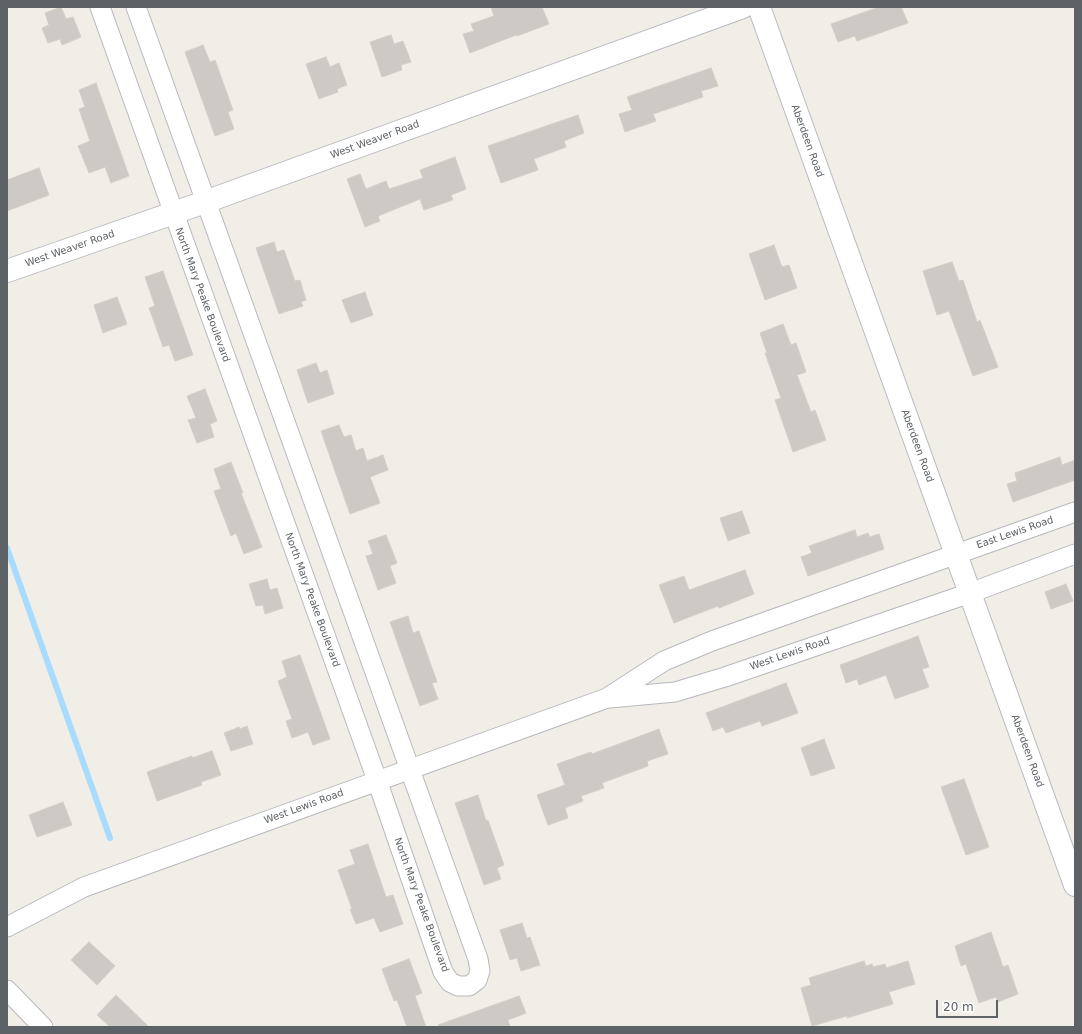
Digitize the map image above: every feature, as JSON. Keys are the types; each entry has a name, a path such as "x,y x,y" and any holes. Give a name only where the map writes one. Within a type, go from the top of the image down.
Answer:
{"main road":[{"name":"West Weaver Road","path":"7,271 205,202 743,7"},
{"name":"Aberdeen Road","path":"759,7 1075,885"}],"street":[{"name":"North Mary Peake Boulevard","path":"100,7 443,972 450,982 458,986 469,986 477,980 480,971 478,959 136,7"},
{"name":"East Lewis Road","path":"956,554 1075,512"},
{"name":"West Lewis Road","path":"7,927 84,887 376,780 607,698 664,661 719,639 956,554"},
{"path":"970,593 1075,554"},
{"name":"West Lewis Road","path":"607,698 675,692 970,593"},
{"path":"7,990 44,1027"}],"building":[{"path":"61,7 66,19 73,17 81,37 62,45 60,39 48,43 42,28 49,25 45,13"},
{"path":"491,7 542,7 549,24 470,53 463,34 474,31 471,24 494,16"},
{"path":"879,7 901,7 908,23 857,41 855,36 838,42 831,24"},
{"path":"391,35 394,44 403,41 411,62 401,65 402,70 382,77 370,42"},
{"path":"203,45 210,62 215,60 233,110 228,112 234,129 215,136 185,52"},
{"path":"326,57 330,67 339,63 347,85 337,89 338,92 319,99 306,64"},
{"path":"711,68 718,86 701,91 703,97 653,114 656,121 625,132 619,114 632,110 627,97"},
{"path":"96,83 129,176 111,183 105,167 89,173 78,146 90,141 79,109 85,107 79,90"},
{"path":"578,115 584,133 564,141 566,147 534,159 538,170 501,183 488,146"},
{"path":"455,157 466,189 451,195 453,200 424,210 420,199 378,216 380,221 365,227 347,179 360,174 366,189 386,181 389,189 423,178 420,170"},
{"path":"39,168 49,195 7,211 7,180"},
{"path":"274,242 277,252 284,250 295,281 300,280 306,300 301,302 303,306 279,314 256,248"},
{"path":"774,245 782,267 789,265 797,288 765,300 749,254"},
{"path":"952,262 959,281 963,280 977,322 980,320 998,367 973,376 949,311 937,315 923,271"},
{"path":"163,271 193,355 175,361 169,345 163,347 149,308 155,306 145,277"},
{"path":"365,292 373,315 351,323 342,300"},
{"path":"117,297 127,324 103,333 94,305"},
{"path":"783,324 791,345 796,343 806,372 797,375 811,412 815,410 826,440 793,452 775,400 781,398 765,353 767,353 760,333"},
{"path":"316,363 320,373 327,370 334,394 308,403 297,370"},
{"path":"205,389 217,421 210,424 214,437 197,443 188,420 196,418 187,396"},
{"path":"339,425 344,437 351,435 356,451 363,448 367,461 383,455 388,470 370,477 380,503 350,514 321,431"},
{"path":"1060,457 1062,465 1075,460 1075,480 1013,502 1007,484 1017,481 1015,473"},
{"path":"231,462 243,493 241,493 262,547 244,554 236,533 231,536 214,491 221,489 214,469"},
{"path":"742,511 750,533 728,541 720,518"},
{"path":"855,530 857,537 868,533 870,537 879,534 884,549 808,576 801,557 812,553 809,546"},
{"path":"386,535 397,563 390,566 396,583 378,590 366,556 373,554 368,541"},
{"path":"745,570 754,594 719,608 718,606 674,623 659,585 684,576 689,590"},
{"path":"267,579 270,590 277,588 283,608 265,614 263,605 256,606 249,584"},
{"path":"1066,584 1073,601 1051,609 1045,592"},
{"path":"408,616 413,633 419,631 437,682 432,683 438,699 420,706 390,622"},
{"path":"918,636 929,667 922,669 929,687 895,699 886,675 859,685 857,679 846,683 840,665"},
{"path":"300,655 330,739 313,745 308,732 292,738 286,721 292,719 278,681 287,677 282,661"},
{"path":"786,683 798,713 762,726 760,721 726,733 723,727 713,731 706,713"},
{"path":"247,726 253,744 231,751 224,733 239,727 240,729"},
{"path":"659,729 668,754 647,761 648,766 602,783 604,788 581,796 583,801 565,808 568,818 548,825 537,795 565,785 557,764 591,752 592,754"},
{"path":"824,739 835,768 811,776 801,748"},
{"path":"212,751 221,775 201,782 202,785 157,801 147,772 192,756 192,758"},
{"path":"964,779 989,847 966,855 941,787"},
{"path":"478,795 486,821 488,820 504,865 497,868 501,879 484,885 455,803"},
{"path":"63,802 72,825 37,837 29,815"},
{"path":"368,844 386,897 393,895 403,924 380,932 374,918 356,924 338,870 355,864 350,850"},
{"path":"522,923 527,938 530,937 540,965 521,971 517,958 510,960 500,930"},
{"path":"991,932 1003,967 1008,965 1018,994 998,1002 996,997 979,1003 966,964 961,966 955,946"},
{"path":"89,942 115,966 97,985 71,960"},
{"path":"409,959 422,993 415,996 426,1027 407,1027 397,1000 394,1001 382,969"},
{"path":"864,961 866,966 872,964 873,967 885,964 886,968 908,961 915,984 889,992 893,1004 847,1018 847,1016 812,1026 801,988 811,985 809,978"},
{"path":"116,995 149,1027 110,1027 97,1015"},
{"path":"519,996 526,1013 508,1020 510,1027 439,1027 438,1025"}],"waterway":[{"path":"7,548 110,838"}]}
